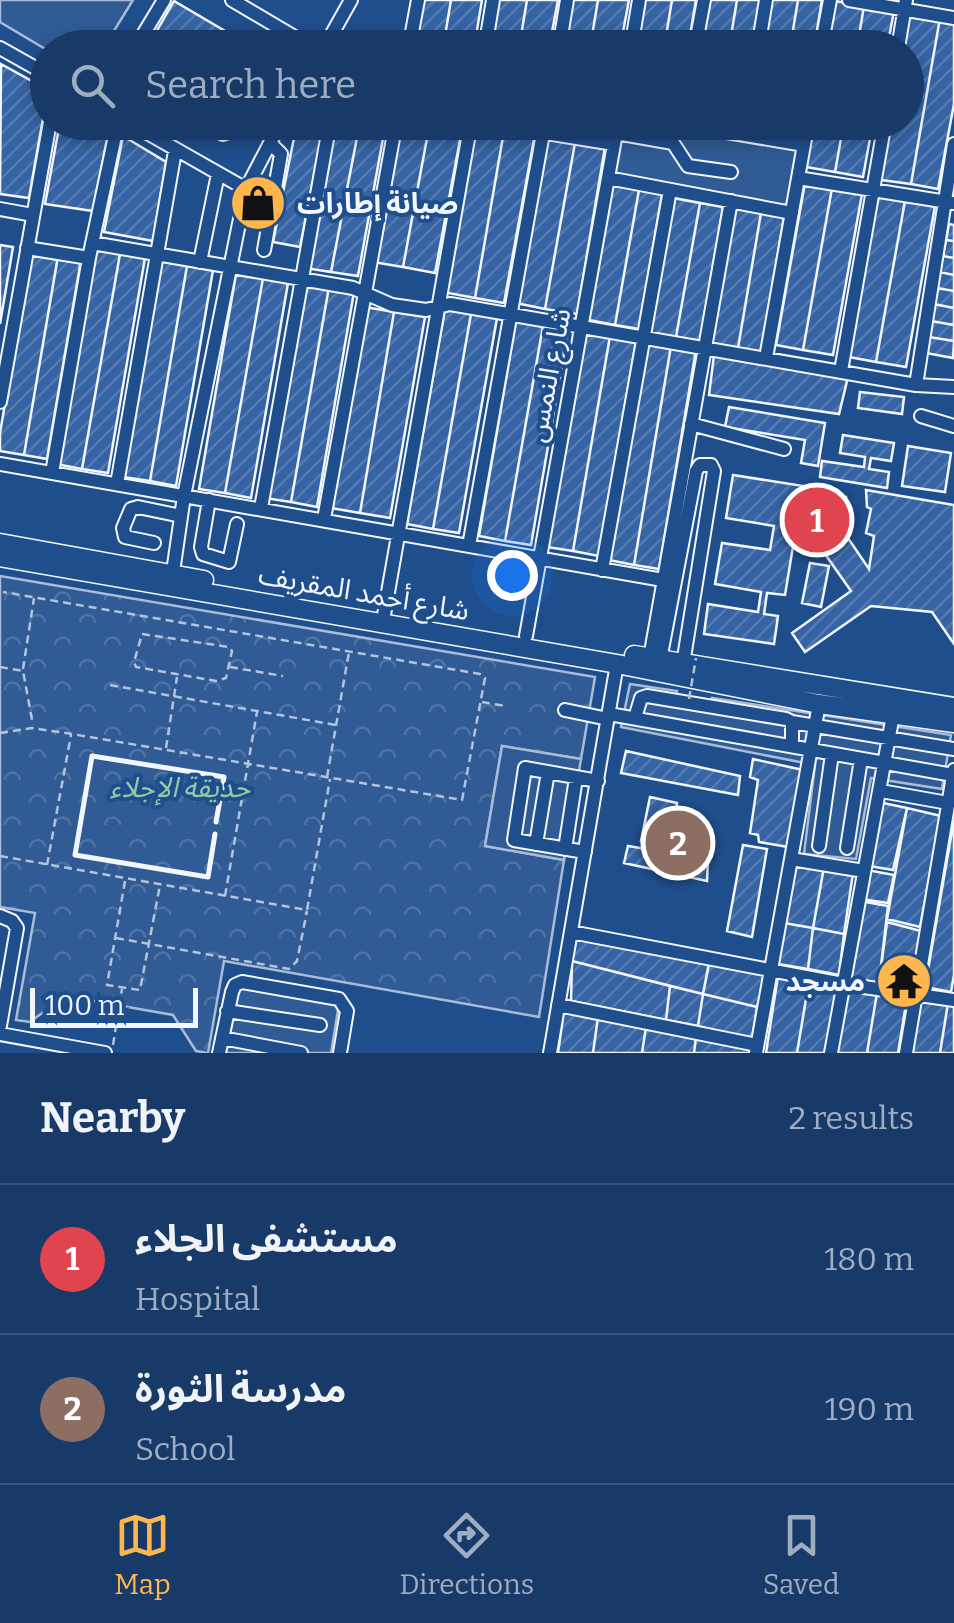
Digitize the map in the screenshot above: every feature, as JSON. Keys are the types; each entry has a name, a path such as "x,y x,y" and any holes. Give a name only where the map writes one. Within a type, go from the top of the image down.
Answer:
{"highway":[{"name":"شارع أحمد المقريف","path":"0,543 172,580 617,664 784,689 954,708"},
{"name":"شارع أحمد المقريف","path":"0,558 172,580 655,659 689,661 784,689 819,704 954,723"}],"street":[{"path":"146,30 164,0"},
{"path":"232,0 274,30"},
{"path":"334,30 351,0"},
{"path":"413,30 418,0"},
{"path":"488,30 493,0"},
{"path":"562,30 567,0"},
{"path":"634,30 639,0"},
{"path":"699,30 704,0"},
{"path":"761,30 766,0"},
{"path":"824,30 830,0"},
{"path":"848,0 905,5 954,18"},
{"path":"901,30 905,5"},
{"path":"0,48 30,65"},
{"path":"0,402 47,140"},
{"path":"52,473 114,140"},
{"path":"158,140 246,189"},
{"path":"172,580 184,496 228,268 246,189 272,140"},
{"path":"261,508 327,140"},
{"path":"324,519 393,140"},
{"path":"384,614 471,140"},
{"path":"469,546 542,140"},
{"name":"شارع النمس","path":"526,636 615,140"},
{"path":"654,140 676,144 681,160 688,166 731,172"},
{"path":"785,140 804,145"},
{"path":"766,358 805,140"},
{"path":"841,371 882,140"},
{"path":"264,250 281,154 270,143"},
{"path":"916,385 950,202 954,144"},
{"path":"116,484 176,151"},
{"path":"200,262 218,174"},
{"path":"608,178 792,213"},
{"path":"798,178 950,202"},
{"path":"602,570 670,190"},
{"path":"655,659 663,580 731,201"},
{"path":"0,209 33,215"},
{"path":"92,243 364,293 392,305 426,310 450,304 916,385 954,387"},
{"path":"27,248 90,258"},
{"path":"921,416 954,426"},
{"path":"691,424 784,449"},
{"path":"0,464 663,580"},
{"path":"655,659 696,471 700,465 711,465 714,471 689,661"},
{"path":"208,500 203,554 229,562 237,524"},
{"path":"154,543 125,537 123,528 131,509 138,506 181,516"},
{"path":"550,1053 617,664"},
{"path":"635,718 640,698 647,696 954,748"},
{"path":"558,1005 756,1049 819,704"},
{"path":"565,710 635,718 954,772 906,1053"},
{"path":"831,1053 894,715"},
{"path":"792,722 792,746"},
{"path":"819,846 832,754"},
{"path":"848,848 861,759"},
{"path":"586,852 514,840 525,768 598,781"},
{"path":"536,844 548,772"},
{"path":"565,849 576,778"},
{"path":"881,791 948,803"},
{"path":"790,859 864,871"},
{"path":"0,916 17,928 7,950 0,1026"},
{"path":"571,932 843,984 954,1000"},
{"path":"219,1053 235,985 242,982 339,999 347,1011 340,1053"},
{"path":"227,1011 320,1025"},
{"path":"0,1034 108,1053"},
{"path":"222,1038 301,1053"}],"path":[{"path":"0,734 34,728 462,800 485,678 480,674 3,592"},
{"path":"34,598 23,671 34,728"},
{"path":"146,633 227,646 232,651 229,667 226,678 220,680 135,666 139,636 146,633"},
{"path":"115,938 289,968 297,961 349,651"},
{"path":"689,661 689,699"},
{"path":"0,667 23,671"},
{"path":"229,667 282,676"},
{"path":"165,749 178,674"},
{"path":"110,685 336,725"},
{"path":"480,702 505,706"},
{"path":"225,896 257,711"},
{"path":"46,865 72,734"},
{"path":"0,856 307,910"},
{"path":"125,879 107,984 122,987 140,990 160,885"},
{"path":"108,1053 122,987"}],"green space":[{"name":"حديقة الإجلاء","path":"0,576 595,677 581,759 502,746 485,846 564,860 539,1017 224,961 208,1053 196,1051 173,1015 65,996 30,1022 16,1020 35,913 0,907"}],"shaded area":[{"path":"0,0 133,0 114,30 30,30 30,40 0,22"},
{"path":"615,140 773,140 804,145 792,213 608,178"},
{"path":"630,684 677,691 676,698 710,704 712,698 951,735 942,789 871,778 856,859 804,854 815,765 621,727"},
{"path":"502,746 581,759 564,860 485,846"},
{"path":"240,986 339,1004 331,1053 226,1053"}],"building":[{"path":"423,0 451,0 446,30 417,30"},
{"path":"451,0 482,0 477,30 446,30"},
{"path":"499,0 527,0 522,30 493,30"},
{"path":"527,0 558,0 552,30 522,30"},
{"path":"570,0 598,0 593,30 564,30"},
{"path":"598,0 629,0 623,30 593,30"},
{"path":"645,0 672,0 667,30 640,30"},
{"path":"672,0 696,0 691,30 667,30"},
{"path":"710,0 737,0 732,30 705,30"},
{"path":"737,0 761,0 756,30 732,30"},
{"path":"771,0 798,0 793,30 765,30"},
{"path":"798,0 822,0 817,30 793,30"},
{"path":"174,1 223,30 157,30"},
{"path":"835,1 864,6 860,30 829,30"},
{"path":"864,6 894,11 890,30 860,30"},
{"path":"910,13 940,18 924,110 924,30 907,30"},
{"path":"940,18 954,20 954,104 938,189 911,184 919,140 924,140 924,110"},
{"path":"1,64 30,80 30,140 39,140 29,198 0,194"},
{"path":"57,140 107,140 93,211 45,204"},
{"path":"122,140 130,140 166,162 153,241 104,232"},
{"path":"294,140 321,140 300,247 273,242"},
{"path":"329,140 357,140 331,272 305,268"},
{"path":"357,140 383,140 358,276 331,272"},
{"path":"396,140 427,140 403,267 373,262"},
{"path":"427,140 460,140 435,273 403,267"},
{"path":"470,140 502,140 475,298 443,292"},
{"path":"502,140 534,140 504,303 475,298"},
{"path":"544,140 575,143 545,309 516,303"},
{"path":"810,140 841,140 835,172 806,167"},
{"path":"841,140 870,140 863,177 835,172"},
{"path":"888,140 919,140 911,184 881,180"},
{"path":"575,143 605,147 577,314 545,309"},
{"path":"805,183 832,188 803,350 776,345"},
{"path":"613,185 639,190 615,325 589,320"},
{"path":"832,188 862,194 833,355 803,350"},
{"path":"639,190 662,194 639,329 615,325"},
{"path":"878,196 905,201 876,362 849,357"},
{"path":"673,198 700,203 676,337 650,333"},
{"path":"905,201 935,206 906,367 876,362"},
{"path":"700,203 723,207 700,341 676,337"},
{"path":"735,208 761,213 738,348 711,343"},
{"path":"761,213 784,217 761,352 738,348"},
{"path":"949,224 954,225 954,241 946,240"},
{"path":"946,240 954,241 954,258 943,256"},
{"path":"0,245 13,247 0,324"},
{"path":"93,249 120,254 82,469 56,464"},
{"path":"31,251 58,256 24,455 0,451 0,433"},
{"path":"120,254 145,258 108,473 82,469"},
{"path":"58,256 81,260 47,459 24,455"},
{"path":"943,256 954,258 954,275 940,272"},
{"path":"161,261 187,266 150,481 123,477"},
{"path":"187,266 213,270 176,486 150,481"},
{"path":"940,272 954,275 954,291 937,288"},
{"path":"236,274 263,278 225,493 199,489"},
{"path":"263,278 288,283 251,498 225,493"},
{"path":"302,283 329,287 291,502 265,498"},
{"path":"329,287 354,292 317,507 291,502"},
{"path":"937,288 954,291 954,308 934,304"},
{"path":"934,304 954,308 954,325 931,321"},
{"path":"365,307 394,312 360,513 331,508"},
{"path":"445,309 471,314 433,529 407,524"},
{"path":"394,312 425,317 390,518 360,513"},
{"path":"471,314 497,318 459,533 433,529"},
{"path":"516,321 543,326 505,541 479,536"},
{"path":"931,321 954,325 954,341 929,337"},
{"path":"543,326 568,330 531,545 505,541"},
{"path":"584,332 610,336 573,551 547,547"},
{"path":"610,336 636,341 599,556 573,551"},
{"path":"929,337 954,341 953,358 926,353"},
{"path":"645,342 671,346 634,565 609,560"},
{"path":"671,346 696,350 659,569 634,565"},
{"path":"714,355 848,377 839,414 709,395"},
{"path":"860,392 904,397 902,414 858,408"},
{"path":"729,407 825,423 818,466 801,463 805,440 725,427"},
{"path":"843,435 894,443 891,461 871,458 869,469 889,472 887,488 820,477 822,461 864,467 865,457 840,453"},
{"path":"908,446 951,453 945,492 902,486"},
{"path":"733,475 803,486 785,595 767,593 764,614 778,616 774,644 704,634 708,604 758,612 761,592 715,584 722,543 770,550 774,526 726,518"},
{"path":"866,490 954,505 954,644 932,612 871,606 805,652 792,633 851,591 811,534 835,519 869,569 874,536 866,533 871,509 867,507"},
{"path":"826,497 846,497 842,518 826,512"},
{"path":"810,563 829,566 821,607 802,603"},
{"path":"626,751 740,776 738,795 621,773"},
{"path":"753,759 803,770 788,847 759,842 758,835 750,833 758,780 750,777"},
{"path":"650,797 677,803 670,847 641,841"},
{"path":"883,803 907,808 893,870 869,866"},
{"path":"907,808 941,816 920,927 887,919"},
{"path":"954,820 954,975 951,992 925,987"},
{"path":"743,845 767,849 752,937 727,931"},
{"path":"628,846 708,859 707,881 624,863"},
{"path":"796,863 824,867 813,928 784,923"},
{"path":"824,867 853,873 844,934 813,928"},
{"path":"867,870 894,875 888,903 861,899"},
{"path":"860,901 888,906 879,983 846,977"},
{"path":"887,922 921,931 915,989 879,983"},
{"path":"784,923 813,928 808,969 778,964"},
{"path":"813,928 844,934 839,975 808,969"},
{"path":"574,936 709,963 703,994 572,961"},
{"path":"710,959 767,970 757,1007 703,994"},
{"path":"572,961 670,986 666,1020 571,1001"},
{"path":"778,976 809,981 797,1053 766,1053"},
{"path":"809,981 839,986 827,1053 797,1053"},
{"path":"670,986 703,994 698,1026 666,1020"},
{"path":"847,988 877,993 867,1053 836,1053"},
{"path":"877,993 907,998 898,1053 867,1053"},
{"path":"703,994 757,1007 752,1040 698,1026"},
{"path":"920,999 948,1003 940,1053 911,1053"},
{"path":"948,1003 954,1004 954,1053 940,1053"},
{"path":"564,1010 598,1017 593,1053 558,1053"},
{"path":"598,1017 646,1027 642,1053 593,1053"},
{"path":"646,1027 696,1037 694,1053 642,1053"},
{"path":"696,1037 752,1047 751,1053 694,1053"}],"wall":[{"path":"215,834 208,877 75,855 92,756 224,777 216,822"}],"place":[{"name":"صيانة إطارات","path":"258,203"},
{"name":"مستشفى الجلاء","path":"817,520"},
{"name":"مدرسة الثورة","path":"678,843"},
{"name":"مسجد","path":"904,981"}]}
